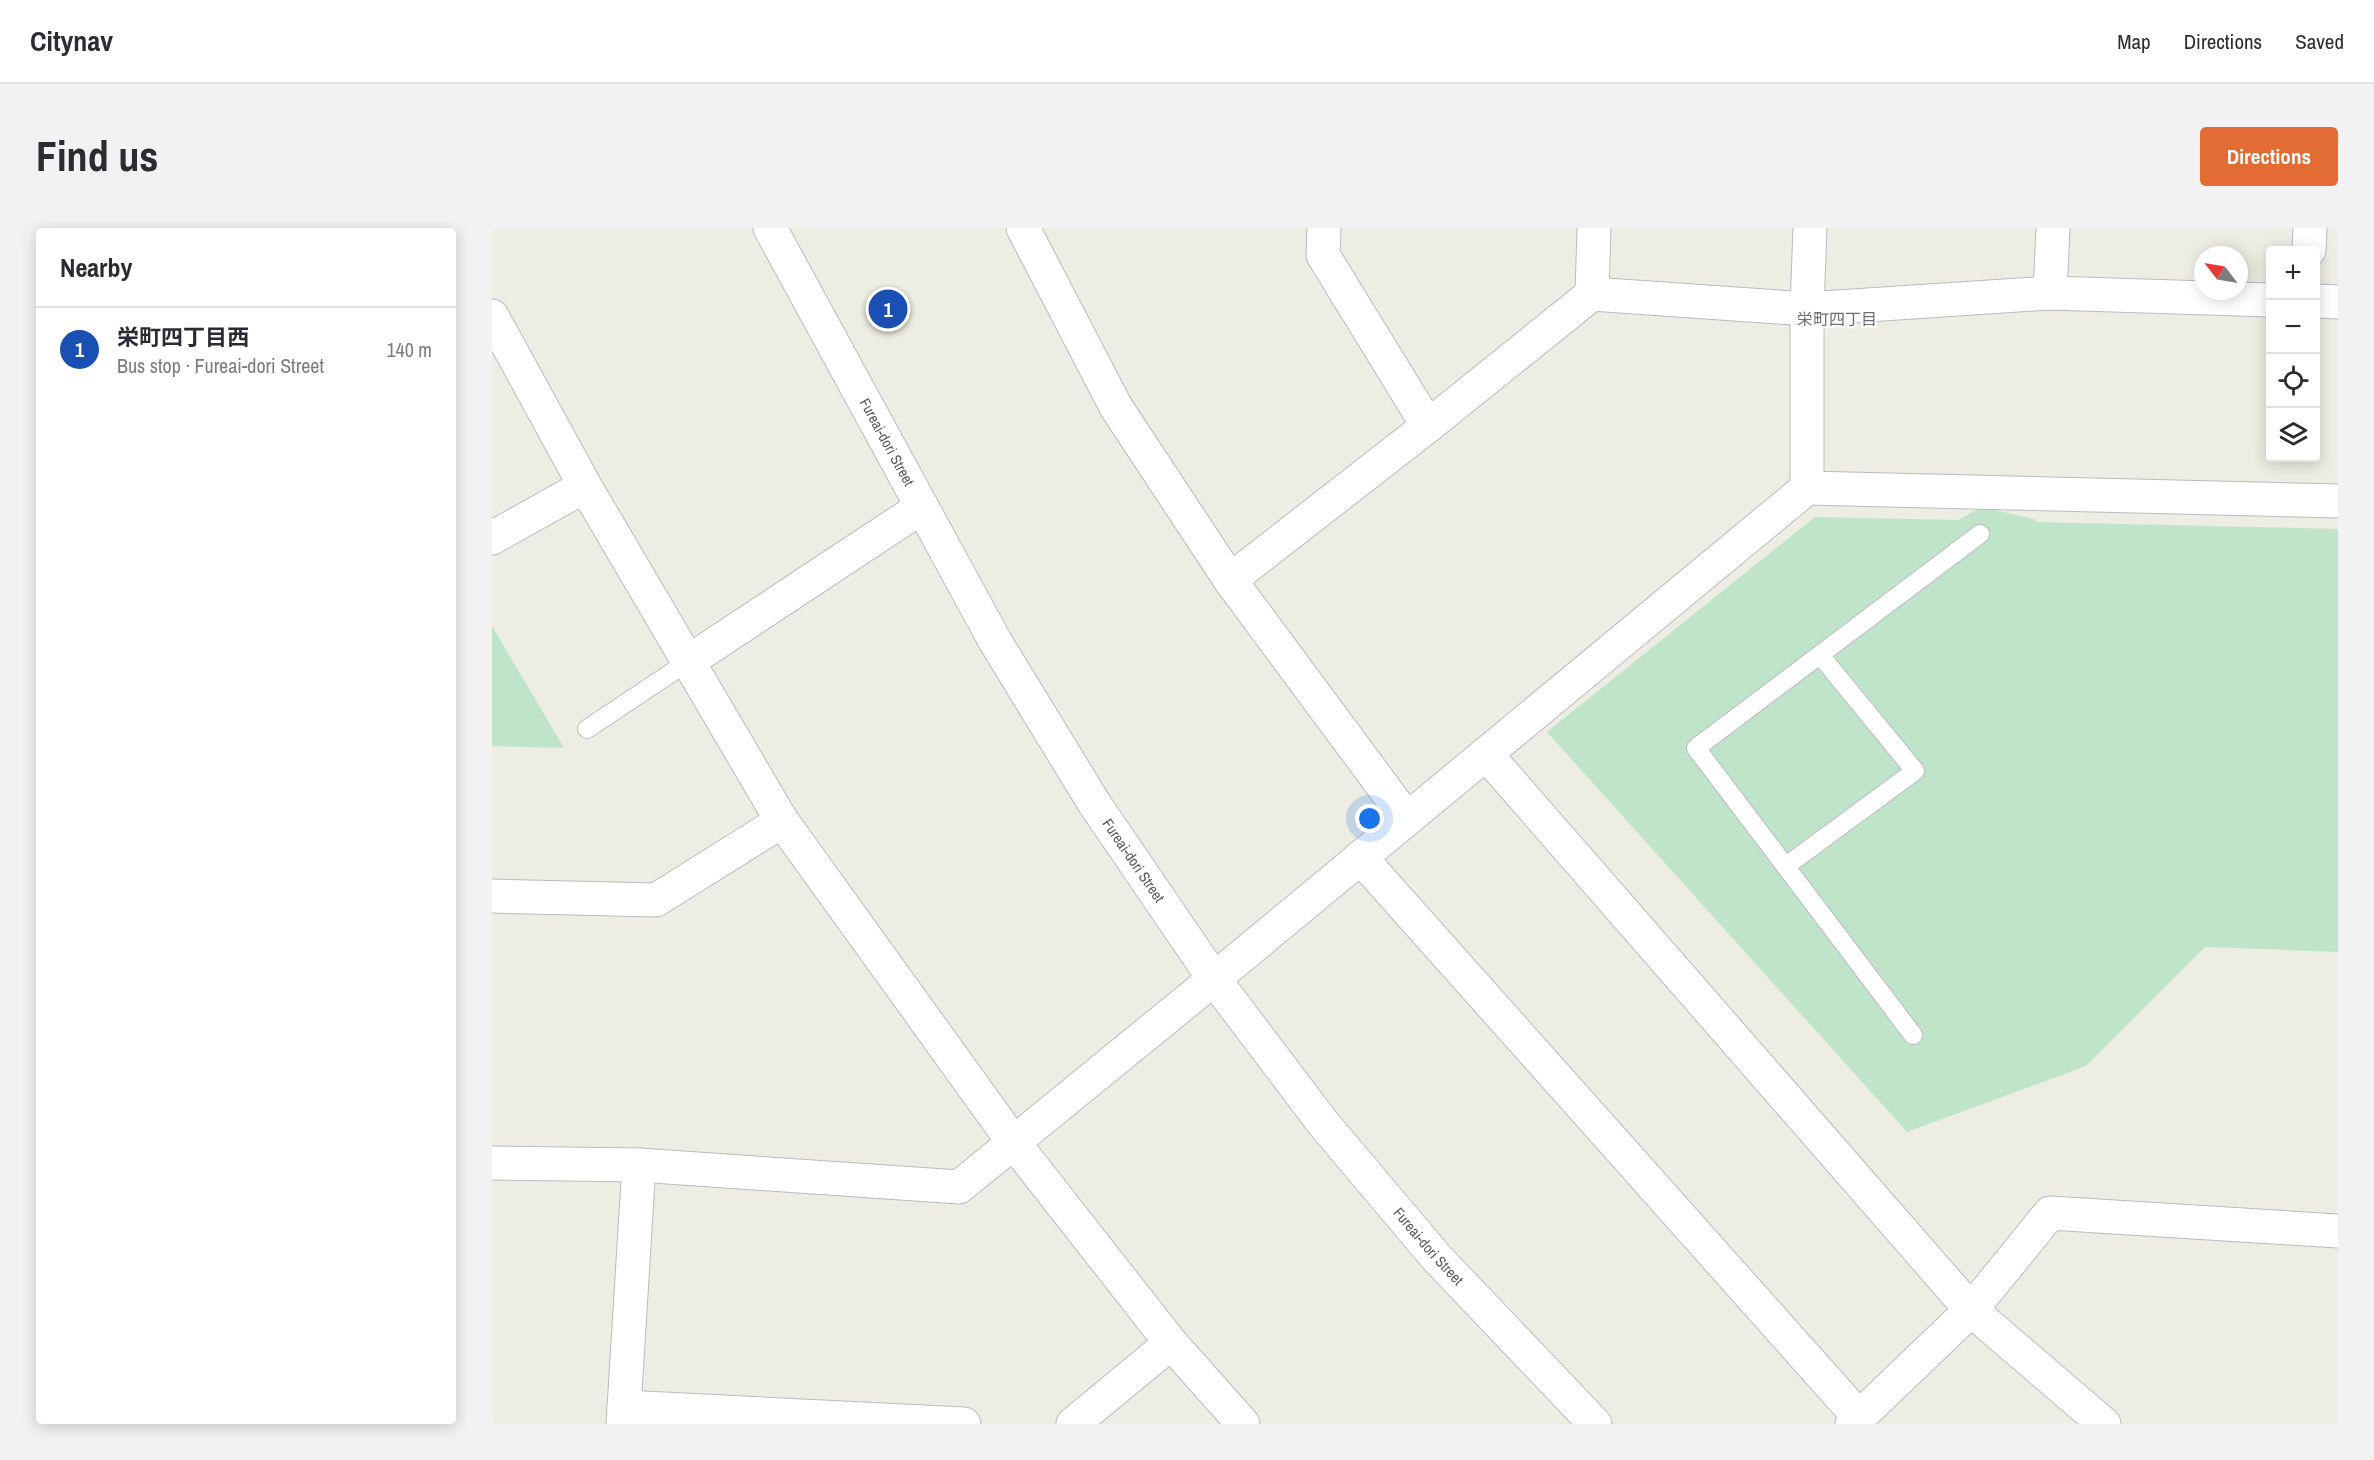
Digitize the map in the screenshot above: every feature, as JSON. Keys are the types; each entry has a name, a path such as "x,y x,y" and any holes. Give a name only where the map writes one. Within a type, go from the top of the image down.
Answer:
{"street":[{"name":"Fureai-dori Street","path":"770,228 995,641 1094,803 1214,979 1323,1124 1436,1257 1595,1424"},
{"path":"1023,228 1116,407 1230,580 1407,819"},
{"path":"1324,228 1323,255 1428,426"},
{"path":"1592,294 1594,228"},
{"path":"1807,488 1807,309 1810,228"},
{"path":"2050,293 2053,228"},
{"path":"2309,246 2310,228"},
{"path":"1230,580 1428,426 1592,294 1807,309 2050,293 2266,300"},
{"path":"2320,301 2338,302"},
{"path":"492,316 585,486 782,820 1014,1143 1171,1343 1243,1424"},
{"path":"492,538 585,486"},
{"path":"492,1163 639,1165 959,1187 1807,488 2338,501"},
{"path":"689,661 922,507"},
{"path":"1486,754 1971,1310 2104,1424"},
{"path":"492,896 656,900 782,820"},
{"path":"1360,857 1855,1421 1971,1310 2050,1213 2338,1231"},
{"path":"639,1165 623,1415 964,1424"},
{"path":"1073,1424 1171,1343"}],"lane":[{"path":"1912,1035 1696,748 1980,534"},
{"path":"1786,866 1915,771 1820,655"},
{"path":"587,729 689,661"}],"green space":[{"path":"1982,507 2034,519 2037,522 2338,529 2338,952 2205,947 2086,1066 1907,1132 1547,732 1815,517 1958,520"},
{"path":"492,626 564,748 492,746"}],"place":[{"name":"栄町四丁目西","path":"888,309"}],"district":[{"name":"栄町四丁目","path":"1837,319"}]}
